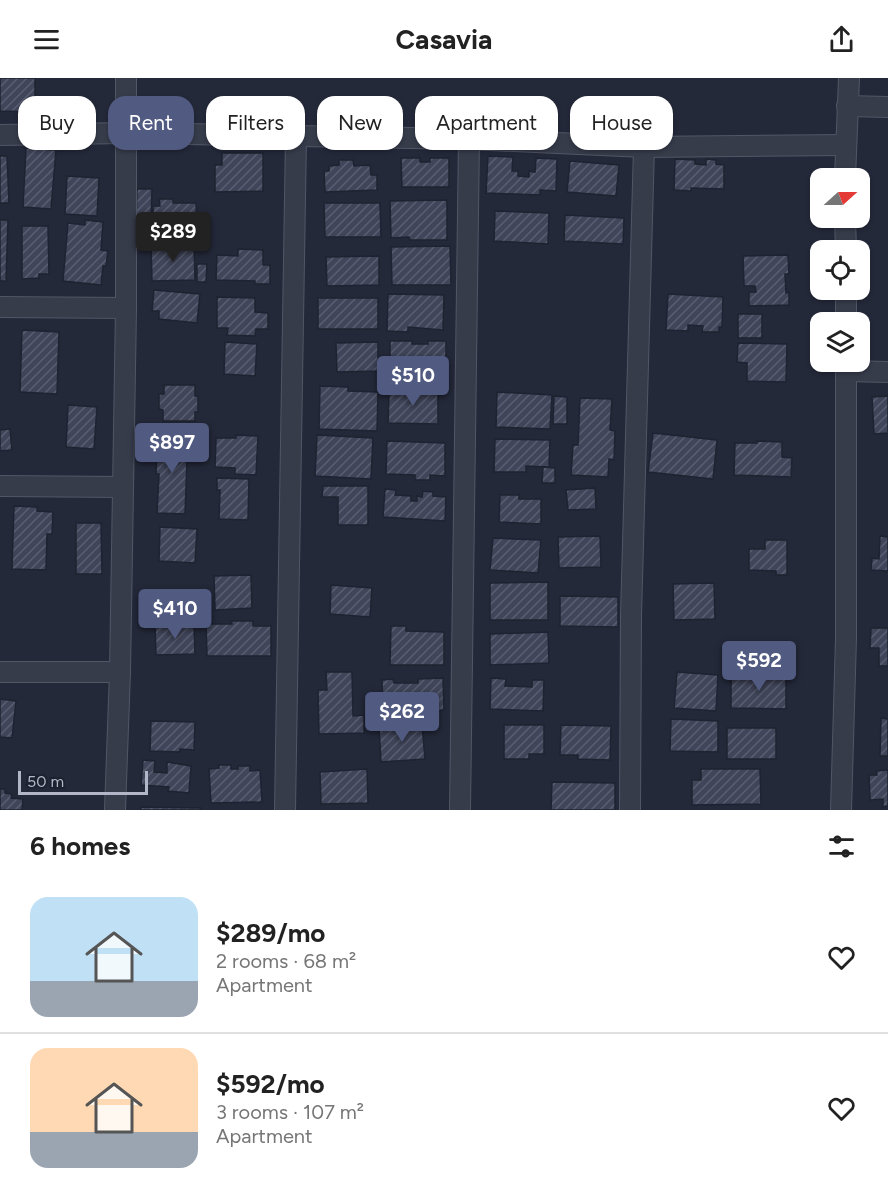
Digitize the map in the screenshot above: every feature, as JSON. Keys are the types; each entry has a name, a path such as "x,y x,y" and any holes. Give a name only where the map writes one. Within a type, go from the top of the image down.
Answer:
{"street":[{"path":"126,78 126,96"},
{"path":"845,168 849,78"},
{"path":"847,106 888,107"},
{"path":"0,135 108,133"},
{"path":"305,136 415,138"},
{"path":"673,147 845,145"},
{"path":"115,810 120,672 126,308 126,150"},
{"path":"285,810 296,150"},
{"path":"460,810 469,150"},
{"path":"630,810 631,616 644,150"},
{"path":"0,307 126,308"},
{"path":"870,369 888,372"},
{"path":"841,810 846,638 846,372"},
{"path":"0,486 123,487"},
{"path":"0,672 120,672"}],"building":[{"path":"0,78 35,78 35,96 18,96 18,112 0,111"},
{"path":"26,150 56,150 51,209 23,207"},
{"path":"222,153 263,153 263,191 215,192 215,165 222,165"},
{"path":"0,156 7,156 9,203 0,203"},
{"path":"488,156 513,157 512,171 518,171 518,176 529,177 529,171 535,172 536,158 557,159 556,191 540,190 540,195 486,193"},
{"path":"401,158 420,158 420,162 430,162 430,158 449,158 449,187 402,187"},
{"path":"675,159 695,160 695,164 706,165 706,159 716,160 716,164 724,165 724,189 674,190"},
{"path":"339,160 353,160 354,166 370,165 371,175 377,175 377,190 325,192 324,171 329,171 329,166 339,165"},
{"path":"570,161 619,165 616,196 567,192"},
{"path":"67,176 99,178 97,216 65,214"},
{"path":"137,189 152,189 151,220 136,220"},
{"path":"159,199 173,199 173,203 196,203 197,226 184,226 184,231 153,231 153,206 160,206"},
{"path":"447,200 447,240 391,238 390,201"},
{"path":"324,203 380,203 381,237 325,237"},
{"path":"495,211 549,213 548,244 494,241"},
{"path":"565,215 624,218 623,244 564,241"},
{"path":"0,220 8,220 6,281 0,281"},
{"path":"85,220 103,222 101,250 108,251 106,266 103,266 101,285 63,281 68,223 85,225"},
{"path":"22,226 48,226 49,274 39,274 39,278 22,279"},
{"path":"194,245 195,280 152,281 151,246"},
{"path":"450,246 451,285 392,285 391,247"},
{"path":"238,249 263,250 263,265 270,265 270,284 255,284 255,281 216,280 217,255 238,256"},
{"path":"788,255 789,274 785,274 789,305 749,306 749,292 756,292 755,286 744,286 743,256"},
{"path":"379,256 379,285 327,286 326,257"},
{"path":"197,264 207,264 206,282 197,282"},
{"path":"154,290 200,294 197,323 159,319 159,311 152,311"},
{"path":"388,294 444,295 443,330 408,327 408,332 387,331"},
{"path":"668,294 723,297 722,327 719,327 719,332 702,332 703,326 688,325 688,331 666,330"},
{"path":"217,297 255,298 255,312 268,313 268,329 256,329 255,336 227,335 228,328 217,328"},
{"path":"318,298 378,298 378,329 318,329"},
{"path":"738,314 762,314 762,338 738,338"},
{"path":"22,330 59,332 57,394 20,392"},
{"path":"390,341 428,344 428,341 446,341 446,380 390,380"},
{"path":"225,342 257,344 255,376 224,374"},
{"path":"378,342 378,371 337,372 336,343"},
{"path":"738,343 787,344 786,382 747,381 747,363 737,362"},
{"path":"164,385 195,385 198,412 195,412 195,421 163,421 163,410 159,409 159,394 164,394"},
{"path":"320,386 348,387 348,391 378,392 377,431 319,429"},
{"path":"405,389 438,393 438,424 388,423 389,392 405,392"},
{"path":"497,392 552,395 550,429 496,427"},
{"path":"554,396 567,397 567,424 553,424"},
{"path":"888,396 888,433 874,434 872,397"},
{"path":"580,398 612,399 610,430 615,431 614,460 609,459 608,477 571,475 573,445 578,445"},
{"path":"68,405 97,407 94,449 66,447"},
{"path":"10,429 12,450 0,451 0,430"},
{"path":"162,433 188,434 185,514 157,513 159,474 156,474 157,451 162,451"},
{"path":"653,433 717,440 713,479 648,472"},
{"path":"236,435 258,436 256,475 235,474 235,468 215,467 216,438 236,438"},
{"path":"317,435 373,438 371,479 315,476"},
{"path":"495,439 550,440 549,467 526,466 526,472 494,472"},
{"path":"387,441 445,443 445,476 430,475 430,480 415,480 415,475 386,474"},
{"path":"757,441 782,442 782,457 792,458 791,477 734,475 735,443 757,443"},
{"path":"543,467 555,468 555,483 542,483"},
{"path":"217,478 249,479 248,520 219,519 220,490 217,490"},
{"path":"323,486 368,486 368,525 338,525 338,497 322,497"},
{"path":"595,488 596,509 568,510 566,490"},
{"path":"385,489 396,490 395,495 411,496 411,501 417,501 417,496 422,497 423,491 433,492 433,496 446,497 445,521 383,517"},
{"path":"500,495 519,495 519,499 541,499 541,524 499,522"},
{"path":"14,506 37,507 37,511 53,512 52,534 47,534 46,570 12,569"},
{"path":"76,523 101,523 102,574 76,574"},
{"path":"160,527 197,529 195,563 159,561"},
{"path":"600,536 601,567 559,568 558,537"},
{"path":"880,536 888,537 888,571 871,570 872,558 879,559"},
{"path":"493,538 541,540 538,573 490,570"},
{"path":"765,540 787,540 787,575 776,575 776,571 749,570 749,549 765,549"},
{"path":"251,575 252,608 215,610 214,576"},
{"path":"548,582 548,620 490,620 490,583"},
{"path":"714,583 715,619 674,620 673,584"},
{"path":"331,585 372,588 370,617 330,614"},
{"path":"560,596 618,597 618,627 560,626"},
{"path":"231,621 253,621 253,626 271,626 271,656 207,656 206,624 232,624"},
{"path":"194,625 195,654 156,655 155,626"},
{"path":"391,626 406,626 406,631 444,632 444,665 390,665"},
{"path":"871,628 888,628 888,666 879,666 879,648 870,648"},
{"path":"548,632 549,663 490,665 490,634"},
{"path":"326,672 352,672 353,716 364,715 364,733 319,734 318,690 327,690"},
{"path":"677,672 718,675 716,711 674,708"},
{"path":"731,675 786,675 786,709 731,708"},
{"path":"443,678 444,710 383,711 382,680 393,679 394,683 418,683 418,679"},
{"path":"491,678 506,679 505,686 532,687 532,680 544,680 543,711 490,709"},
{"path":"0,699 16,701 12,738 0,737"},
{"path":"881,718 888,719 888,756 880,756"},
{"path":"671,719 718,721 718,752 670,751"},
{"path":"151,721 195,722 194,750 150,751"},
{"path":"422,724 425,759 381,762 379,727"},
{"path":"504,725 544,725 544,754 529,754 529,759 504,759"},
{"path":"561,725 611,726 610,760 578,759 578,755 560,755"},
{"path":"727,728 776,728 776,759 727,759"},
{"path":"143,760 155,761 154,772 167,773 167,762 191,766 189,793 168,791 169,787 141,785"},
{"path":"219,765 231,765 231,769 238,769 238,766 250,766 250,771 260,770 262,802 211,803 209,769 219,768"},
{"path":"367,769 368,803 321,804 320,772"},
{"path":"701,769 760,769 761,804 692,805 692,780 701,780"},
{"path":"888,770 888,806 883,807 883,799 870,800 869,775 877,775 876,771"},
{"path":"552,782 615,783 615,810 551,810"},
{"path":"0,789 5,789 5,793 12,794 11,798 23,799 22,810 0,810"},
{"path":"141,807 201,808 201,810 141,810"}]}
